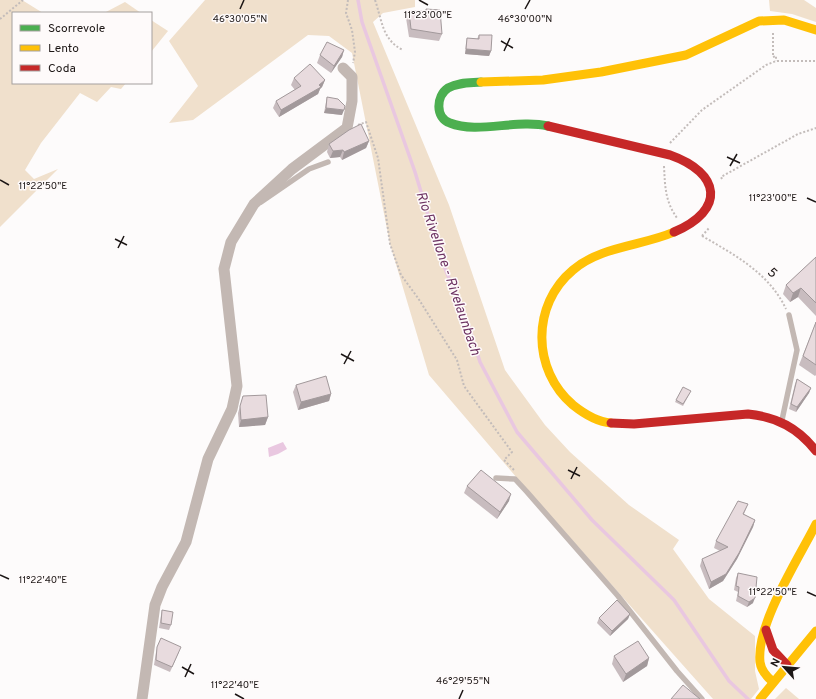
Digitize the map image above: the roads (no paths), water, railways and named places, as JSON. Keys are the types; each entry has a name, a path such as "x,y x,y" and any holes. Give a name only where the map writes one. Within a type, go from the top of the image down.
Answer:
{"main road":[{"path":"816,30 784,20 759,21 686,55 601,72 542,80 500,80 460,83 447,89 440,98 438,107 440,115 448,123 463,127 528,123 546,125 664,154 692,164 704,174 710,185 711,199 706,212 695,223 680,231 591,258 575,267 558,285 544,313 541,333 541,351 546,369 554,385 563,397 575,408 600,420 614,424 631,425 748,414 766,415 782,421 798,430 816,451"},
{"path":"773,682 763,673 760,663 765,628 771,608 782,585 816,524"},
{"path":"765,628 769,644 776,656 787,665"},
{"path":"763,696 816,631"}],"street":[{"path":"142,699 155,605 162,587 186,542 208,459 232,409 237,386 224,269 231,242 254,204 292,169 347,128 352,100 352,77 343,68"}],"lane":[{"path":"254,204 266,200 309,169 328,162"},
{"path":"782,421 797,350 789,315"},
{"path":"496,478 515,479 523,487 618,596 677,671 702,699"}],"waterway":[{"name":"Rio Rivellone - Rivelaunbach","path":"358,0 362,22 415,172 442,261 469,327 480,362 517,432 592,520 674,600 729,681 748,699"}]}
